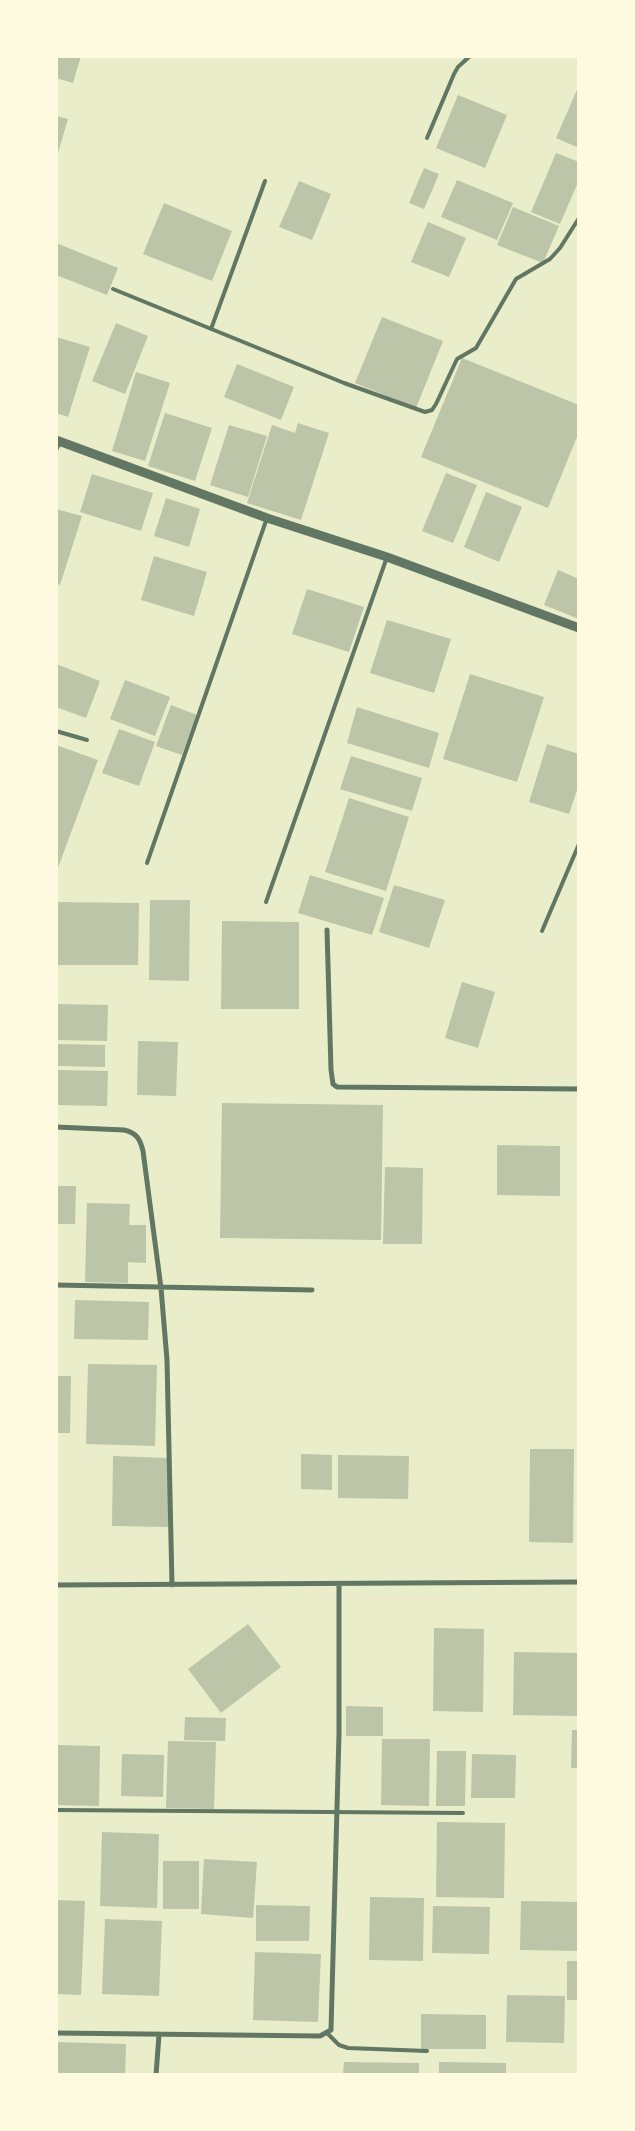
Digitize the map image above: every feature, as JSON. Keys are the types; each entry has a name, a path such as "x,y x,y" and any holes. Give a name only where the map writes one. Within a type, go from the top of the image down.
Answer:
{"street":[{"path":"57,444 267,518 387,557 579,628"},
{"path":"326,930 331,1070 333,1084 337,1088 579,1089"},
{"path":"56,1127 124,1130 134,1133 140,1140 161,1288 169,1399 172,1585"},
{"path":"56,1285 312,1290"},
{"path":"56,1585 339,1585 579,1582"},
{"path":"56,2033 320,2036 328,2034 332,2023 339,1585"},
{"path":"156,2075 159,2035"}],"lane":[{"path":"427,138 454,74 458,67 470,56"},
{"path":"211,329 265,181"},
{"path":"113,289 344,383 425,412 432,410 436,404 457,359 476,348 516,279 550,259 560,248 579,218"},
{"path":"147,862 267,518"},
{"path":"266,902 387,557"},
{"path":"56,731 86,740"},
{"path":"542,930 579,844"},
{"path":"56,1810 463,1813"},
{"path":"328,2034 339,2045 348,2048 427,2052"}],"building":[{"path":"56,56 81,56 73,83 56,78"},
{"path":"579,85 579,148 556,138"},
{"path":"458,95 507,115 485,168 436,148"},
{"path":"56,116 68,119 57,156 56,156"},
{"path":"556,153 579,162 579,180 560,224 531,212"},
{"path":"424,168 439,174 424,209 409,203"},
{"path":"457,180 513,203 497,240 441,217"},
{"path":"299,181 331,194 312,240 279,227"},
{"path":"164,203 232,231 212,281 143,254"},
{"path":"513,207 559,226 543,263 497,245"},
{"path":"428,222 466,238 449,277 411,262"},
{"path":"56,243 118,268 107,295 56,275"},
{"path":"382,317 443,341 416,408 355,383"},
{"path":"116,323 148,336 125,394 92,381"},
{"path":"56,337 90,347 68,417 56,413"},
{"path":"462,358 579,405 579,432 548,508 421,457"},
{"path":"237,364 294,387 281,420 224,397"},
{"path":"136,372 170,383 145,461 112,451"},
{"path":"165,413 212,428 195,481 148,466"},
{"path":"298,423 329,433 301,520 247,503 272,425 295,433"},
{"path":"229,425 267,436 248,497 210,485"},
{"path":"446,473 477,485 453,543 422,531"},
{"path":"92,474 153,493 141,531 80,512"},
{"path":"486,492 522,507 499,562 464,547"},
{"path":"166,498 200,509 189,547 154,536"},
{"path":"56,509 82,516 60,585 56,584"},
{"path":"154,556 207,572 194,616 141,600"},
{"path":"558,570 579,579 579,619 544,605"},
{"path":"307,589 364,607 349,652 292,634"},
{"path":"387,620 451,639 434,693 370,673"},
{"path":"56,664 100,681 86,718 56,707"},
{"path":"470,674 544,697 517,782 443,759"},
{"path":"125,680 170,697 155,736 110,719"},
{"path":"171,705 197,715 182,755 156,746"},
{"path":"357,707 439,733 429,768 347,743"},
{"path":"119,729 155,742 139,786 102,773"},
{"path":"547,744 579,754 579,784 569,814 529,802"},
{"path":"56,745 98,760 56,873"},
{"path":"351,756 422,778 412,811 340,789"},
{"path":"349,798 409,817 386,891 325,872"},
{"path":"310,875 384,898 372,935 298,913"},
{"path":"394,885 445,900 429,948 379,932"},
{"path":"150,900 190,900 189,981 149,980"},
{"path":"56,902 139,903 138,965 56,965"},
{"path":"222,921 299,922 299,1009 221,1009"},
{"path":"462,982 495,992 478,1048 445,1038"},
{"path":"57,1004 108,1005 107,1041 56,1040"},
{"path":"138,1041 178,1042 176,1096 137,1095"},
{"path":"58,1044 105,1045 105,1067 58,1066"},
{"path":"56,1070 108,1071 107,1106 56,1105"},
{"path":"222,1103 383,1105 381,1240 220,1238"},
{"path":"497,1145 560,1146 560,1196 497,1195"},
{"path":"385,1167 423,1168 422,1244 383,1244"},
{"path":"57,1186 76,1186 75,1224 56,1224"},
{"path":"87,1203 130,1204 129,1225 146,1225 146,1263 128,1262 128,1283 85,1282"},
{"path":"75,1300 149,1302 148,1340 74,1339"},
{"path":"88,1364 157,1365 155,1446 86,1444"},
{"path":"56,1376 71,1376 70,1433 56,1433"},
{"path":"530,1449 574,1449 573,1543 529,1542"},
{"path":"301,1454 332,1455 332,1490 301,1489"},
{"path":"338,1455 409,1456 408,1499 338,1498"},
{"path":"113,1456 169,1458 168,1527 112,1526"},
{"path":"248,1624 281,1667 221,1713 188,1669"},
{"path":"434,1628 484,1629 483,1712 433,1711"},
{"path":"514,1652 579,1653 579,1716 513,1715"},
{"path":"346,1706 383,1707 383,1736 346,1736"},
{"path":"185,1717 226,1718 225,1741 184,1740"},
{"path":"572,1730 579,1730 579,1768 571,1768"},
{"path":"382,1739 430,1739 429,1806 381,1805"},
{"path":"168,1741 216,1742 214,1809 166,1808"},
{"path":"56,1745 100,1746 99,1806 56,1805"},
{"path":"437,1751 466,1751 465,1806 436,1806"},
{"path":"122,1754 164,1755 163,1797 121,1796"},
{"path":"472,1754 516,1755 515,1798 471,1798"},
{"path":"437,1822 505,1823 504,1898 436,1897"},
{"path":"102,1832 159,1834 157,1908 100,1906"},
{"path":"204,1859 257,1862 253,1918 201,1914"},
{"path":"163,1861 199,1861 199,1909 163,1909"},
{"path":"370,1897 424,1898 423,1961 369,1960"},
{"path":"56,1900 85,1901 81,1995 56,1994"},
{"path":"521,1901 579,1902 579,1951 520,1950"},
{"path":"256,1905 310,1906 309,1941 256,1941"},
{"path":"433,1906 490,1907 489,1954 432,1953"},
{"path":"105,1919 162,1921 159,1996 102,1994"},
{"path":"255,1952 321,1954 318,2022 253,2020"},
{"path":"567,1961 579,1961 579,2000 567,2000"},
{"path":"507,1995 565,1996 564,2043 506,2042"},
{"path":"421,2014 486,2015 486,2049 421,2049"},
{"path":"56,2042 126,2044 125,2075 56,2075"},
{"path":"344,2062 419,2063 419,2075 343,2075"},
{"path":"439,2062 506,2063 506,2075 439,2075"}]}
